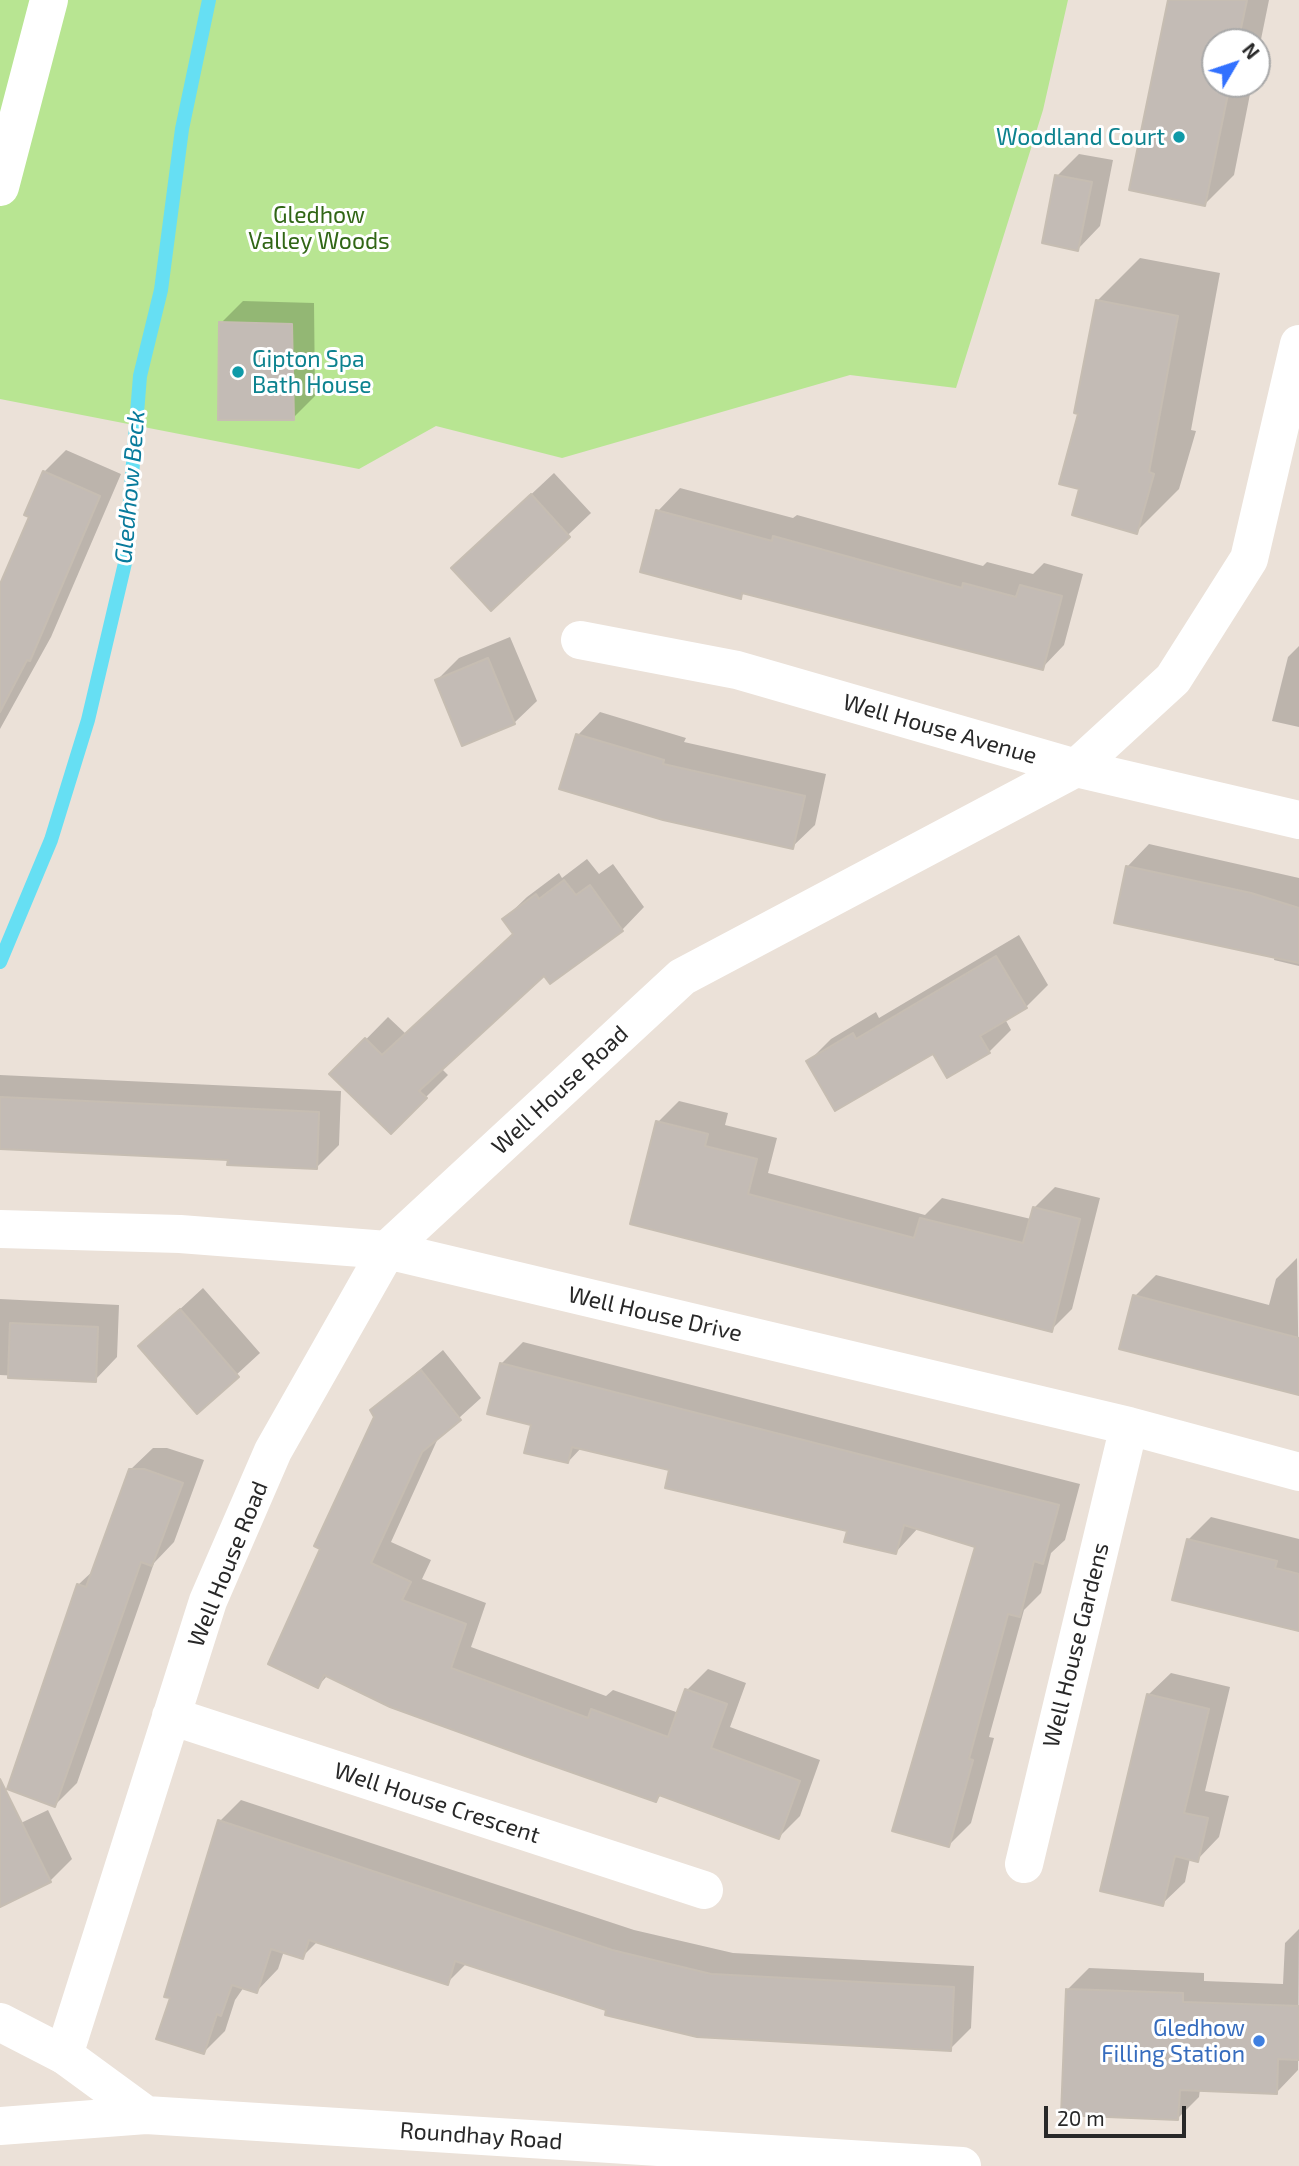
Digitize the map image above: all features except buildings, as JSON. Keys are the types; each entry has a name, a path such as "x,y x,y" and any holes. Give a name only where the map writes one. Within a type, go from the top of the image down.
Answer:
{"street":[{"path":"0,187 50,0"},
{"name":"Well House Road","path":"64,2056 208,1601 273,1451 387,1250 682,977 1076,768 1173,679 1249,559 1299,344"},
{"name":"Well House Avenue","path":"580,640 737,670 1076,768 1299,820"},
{"name":"Well House Drive","path":"0,1229 180,1234 387,1250 1129,1426 1299,1472"},
{"name":"Well House Gardens","path":"1024,1864 1129,1426"},
{"name":"Well House Crescent","path":"171,1716 704,1890"},
{"path":"0,2022 64,2056 146,2115"},
{"name":"Roundhay Road","path":"0,2126 146,2115 962,2166"}],"green space":[{"name":"Gledhow Valley Woods","path":"0,0 1068,0 1043,110 956,388 850,375 562,458 436,426 359,469 0,399"}],"waterway":[{"name":"Gledhow Beck","path":"0,962 51,840 88,720 125,563 140,376 161,290 182,129 209,0"}],"place":[{"name":"Woodland Court","path":"1179,137"},
{"name":"Gipton Spa Bath House","path":"238,372"},
{"name":"Gledhow Filling Station","path":"1259,2041"}]}
